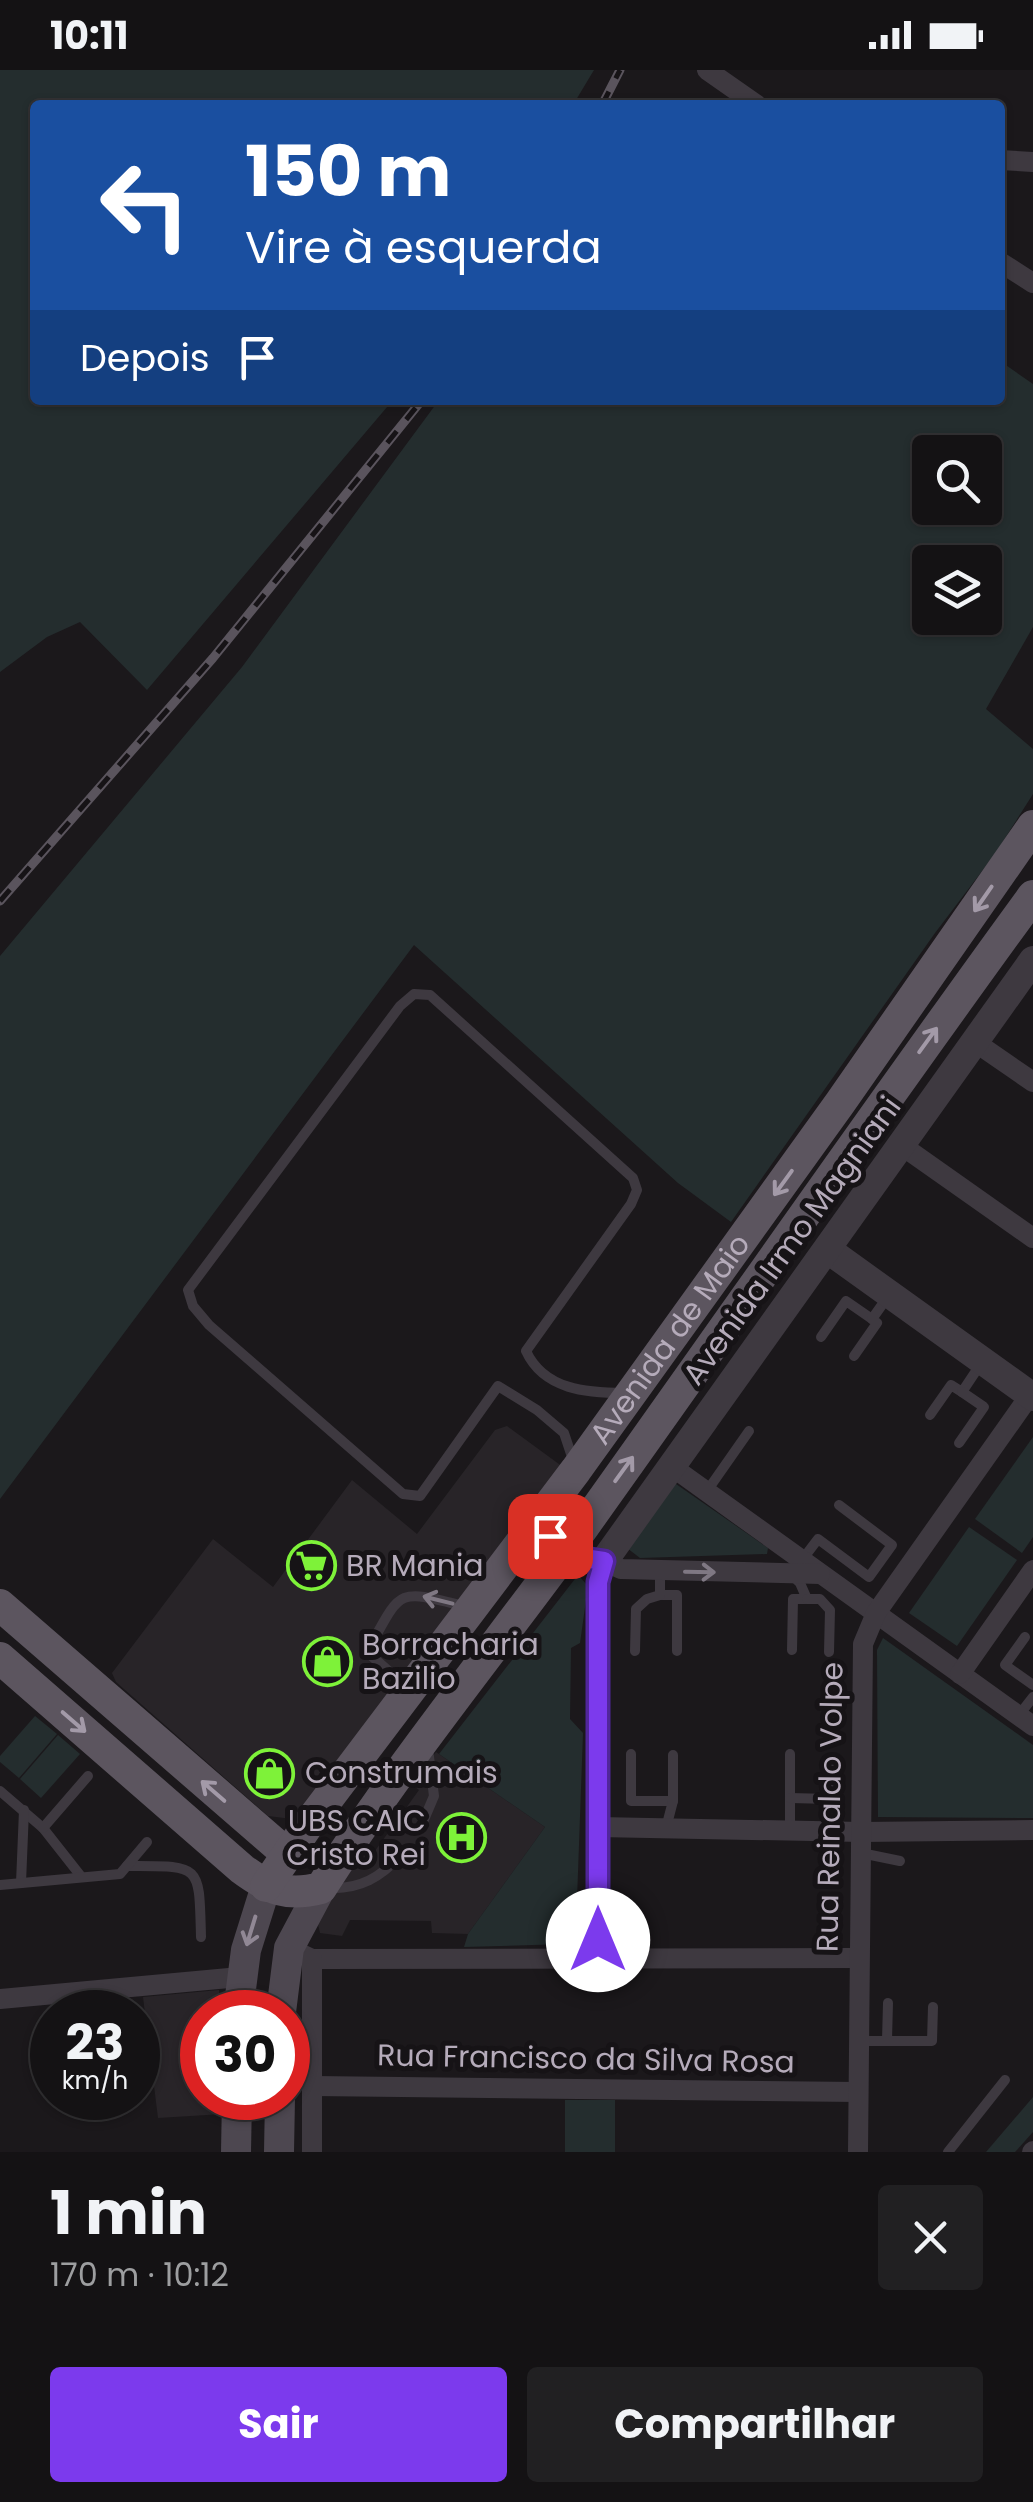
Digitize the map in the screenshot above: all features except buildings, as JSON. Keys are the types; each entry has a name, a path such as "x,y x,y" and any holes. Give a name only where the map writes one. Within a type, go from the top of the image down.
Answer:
{"main road":[{"name":"Avenida de Maio","path":"239,1990 266,1886 287,1854 535,1527 840,1103 1033,826"},
{"name":"Avenida de Maio","path":"288,1990 321,1887 427,1734 567,1548 1033,896"},
{"path":"840,1103 870,1119"},
{"path":"535,1527 567,1548"},
{"path":"0,1606 287,1854"},
{"path":"0,1658 242,1869 266,1886 292,1894 321,1887"},
{"path":"404,1699 427,1734"},
{"path":"236,2152 237,2120"},
{"path":"280,2120 280,2152"}],"street":[{"path":"707,70 750,100"},
{"path":"1005,160 1033,162"},
{"path":"1005,265 1033,283"},
{"name":"Avenida Irmo Magniani","path":"604,1561 1033,960"},
{"path":"975,1042 1033,1082"},
{"path":"901,1145 1033,1238"},
{"path":"828,1250 1032,1396"},
{"name":"Rua Reinaldo Volpe","path":"858,2152 863,1644 876,1614 1032,1396"},
{"path":"670,1466 796,1567"},
{"path":"567,1548 584,1558 620,1569 796,1567 820,1574 1026,1721"},
{"path":"598,1960 598,1582 604,1561"},
{"path":"960,1674 1033,1570"},
{"path":"598,1827 790,1830 862,1842 1033,1830"},
{"path":"312,2152 313,2086 301,1953 598,1960 858,1958"},
{"path":"0,1999 240,1977"},
{"name":"Rua Francisco da Silva Rosa","path":"313,2086 858,2092"}],"lane":[{"path":"576,1470 564,1432 498,1386 420,1496 403,1494 209,1325 193,1306 188,1290 400,1006 414,994 430,995 634,1178 632,1204 526,1351 532,1365 558,1383 590,1392 631,1393"},
{"path":"872,1318 889,1294"},
{"path":"820,1338 846,1300 878,1322 854,1356"},
{"path":"962,1392 983,1361"},
{"path":"930,1415 951,1384 984,1408 959,1443"},
{"path":"706,1492 749,1431"},
{"path":"808,1599 796,1567 818,1539 869,1576 892,1545 839,1506"},
{"path":"660,1571 660,1595"},
{"path":"404,1699 367,1652 392,1607 403,1596 415,1594 474,1608"},
{"path":"635,1650 636,1609 647,1599 678,1595 677,1651"},
{"path":"792,1650 793,1599 820,1599 830,1610 829,1652"},
{"path":"1026,1637 1005,1665 1033,1685"},
{"path":"1026,1721 1033,1697"},
{"path":"420,1829 434,1796 427,1734"},
{"path":"631,1754 631,1801 673,1802"},
{"path":"790,1754 790,1830"},
{"path":"666,1828 673,1802 674,1755"},
{"path":"790,1798 830,1799 830,1761"},
{"path":"43,1828 88,1776"},
{"path":"0,1792 43,1828 80,1876"},
{"path":"21,1883 24,1810"},
{"path":"0,1884 120,1874 147,1842"},
{"path":"862,1842 900,1861"},
{"path":"321,1887 360,1886 402,1854"},
{"path":"127,1866 182,1866 194,1873 199,1883 201,1937"},
{"path":"887,2040 888,2004"},
{"path":"858,2041 932,2041 933,2006"},
{"path":"948,2152 1006,2080"}],"shaded area":[{"path":"0,70 594,70 576,100 30,100 30,405 389,405 147,690 80,622 47,637 0,672"},
{"path":"1005,364 1033,384 1033,627 986,709 1033,749 1033,794 995,854 731,1222 678,1183 414,945 0,1499 0,956 242,667 435,405 1005,405"},
{"path":"507,1426 563,1467 292,1819 268,1816 116,1682 112,1673 213,1539 273,1587 352,1480 417,1534 495,1430"},
{"path":"1033,1437 1033,1537 1022,1553 975,1519"},
{"path":"676,1484 768,1548 767,1554 640,1558 627,1548 669,1487"},
{"path":"969,1527 1017,1560 957,1646 909,1613"},
{"path":"578,1575 588,1586 580,1643 571,1648 570,1719 583,1733 576,1928 567,1944 464,1947 468,1934 545,1827 439,1754"},
{"path":"883,1638 1033,1745 1033,1818 878,1817 877,1650"},
{"path":"35,1716 57,1734 19,1778 0,1762 0,1756"},
{"path":"58,1735 80,1754 41,1798 20,1779"},
{"name":"UBS CAIC Cristo Rei","path":"436,1752 545,1827 468,1934 432,1933 431,1921 350,1920 342,1936 320,1933 317,1920 363,1849 372,1855 419,1790 409,1783"},
{"path":"180,1994 180,2117 160,2118 160,1995"},
{"path":"1033,2097 1033,2132 1015,2152 986,2152"},
{"path":"565,2100 615,2100 615,2152 565,2152"}],"railway":[{"path":"605,100 620,70"},
{"path":"0,901 213,658 418,405"}],"place":[{"name":"BR Mania","path":"311,1566"},
{"name":"Borracharia Bazilio","path":"327,1662"},
{"name":"Construmais","path":"270,1773"},
{"name":"UBS CAIC Cristo Rei","path":"461,1838"}],"route":[{"path":"550,1536 584,1558 604,1561 598,1582 598,1940"}]}
